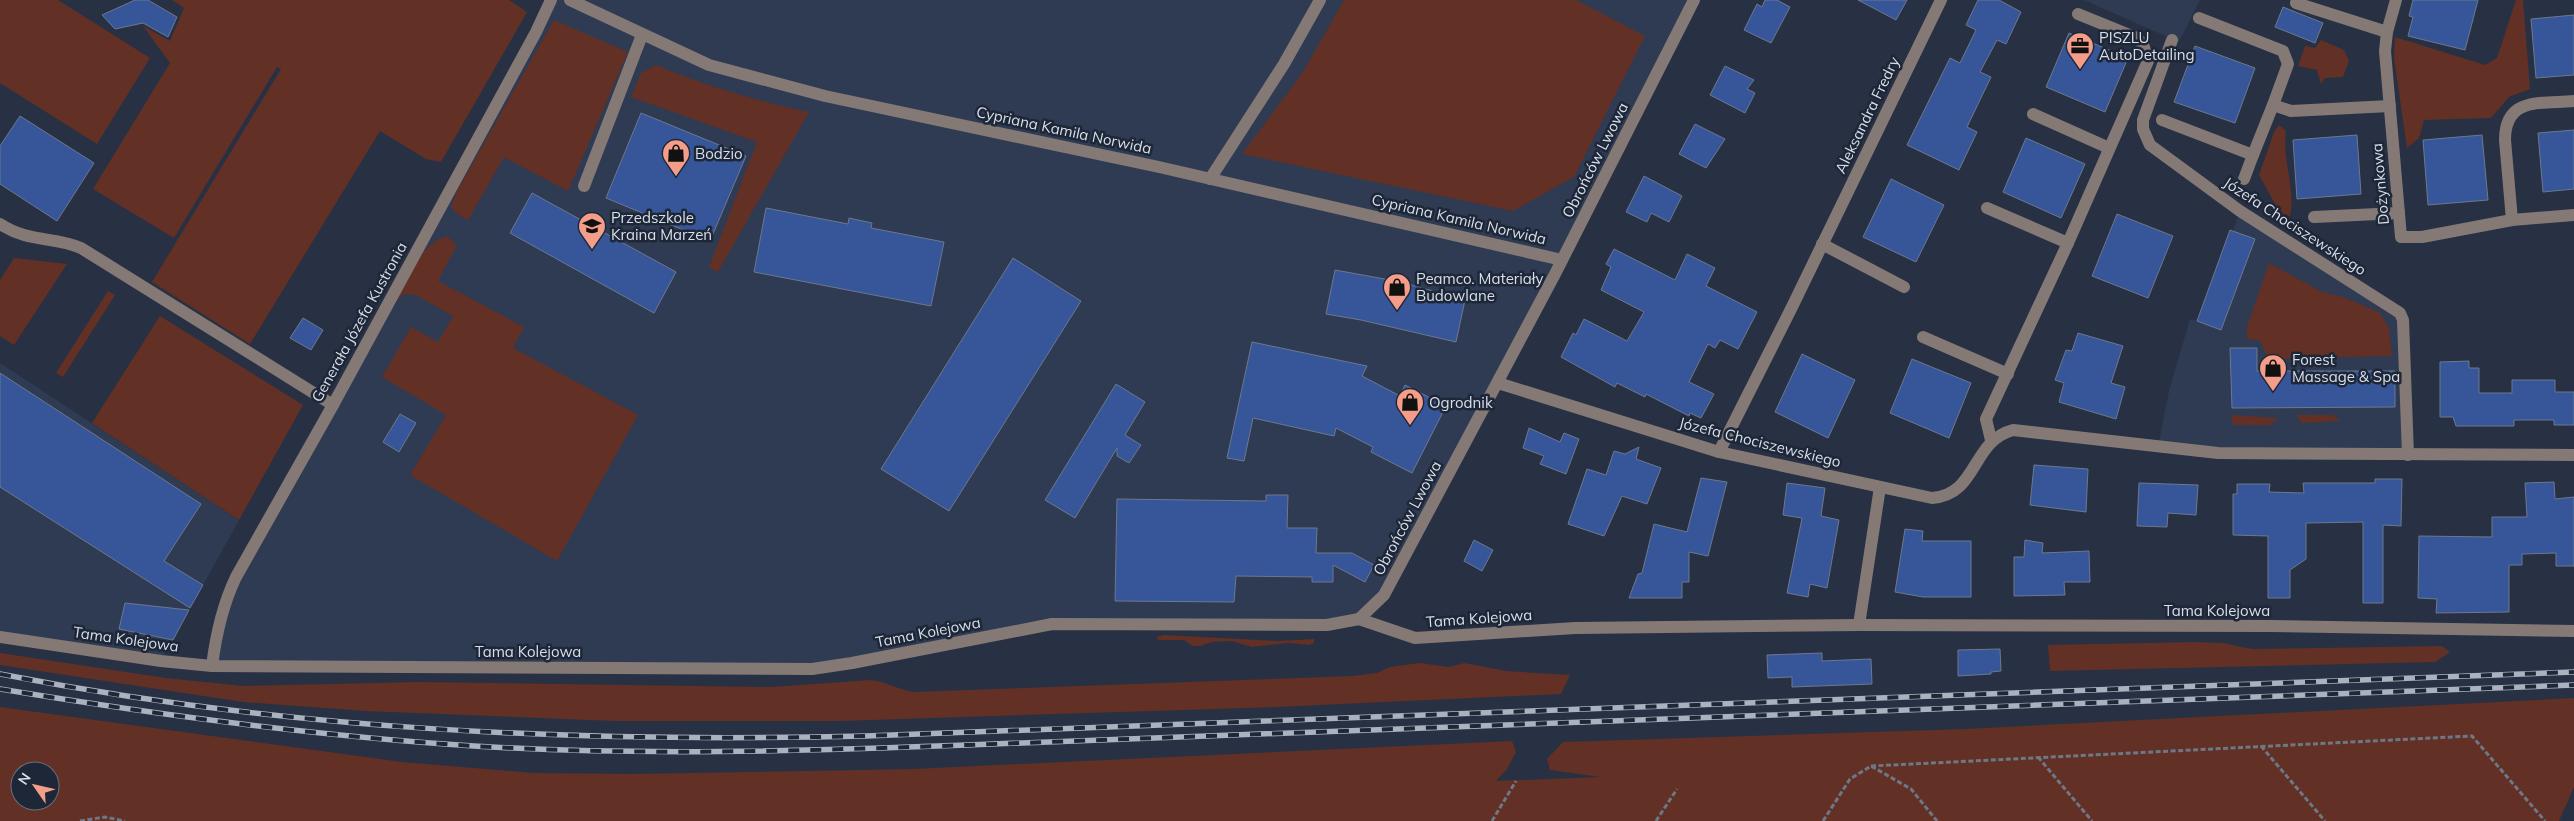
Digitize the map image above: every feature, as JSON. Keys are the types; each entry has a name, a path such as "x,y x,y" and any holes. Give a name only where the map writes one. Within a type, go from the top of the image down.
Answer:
{"street":[{"name":"Generała Józefa Kustronia","path":"212,666 218,624 228,593 333,405 536,32 551,0"},
{"name":"Cypriana Kamila Norwida","path":"570,0 709,65 825,96 1210,179 1562,260"},
{"path":"1210,179 1284,64 1320,0"},
{"name":"Aleksandra Fredry","path":"1719,452 1941,0"},
{"name":"Dożynkowa","path":"2396,0 2387,32 2385,51 2401,238 2422,237 2512,220 2574,215"},
{"name":"Obrońców Lwowa","path":"1359,619 1384,596 1562,260 1689,2"},
{"path":"2296,3 2387,32"},
{"path":"2078,14 2137,38 2147,52 2146,69 1986,419 1991,440 2001,433 2013,430 2218,453 2574,455"},
{"path":"2199,18 2283,51 2288,64 2244,179"},
{"path":"584,186 642,35"},
{"name":"Józefa Chociszewskiego","path":"2172,40 2143,120 2145,138 2150,145 2240,211 2400,313 2403,320 2408,455"},
{"path":"2512,220 2505,127 2513,112 2520,107 2574,101"},
{"path":"2272,105 2297,111 2390,106"},
{"path":"2033,114 2109,148"},
{"path":"2162,120 2253,155"},
{"path":"1987,208 2068,243"},
{"path":"2314,217 2399,213"},
{"path":"0,224 26,237 61,242 80,248 333,405"},
{"path":"1822,244 1904,287"},
{"path":"1923,337 2008,374"},
{"name":"Józefa Chociszewskiego","path":"1498,382 1719,452 1932,498 1952,494 1962,486 1991,440"},
{"path":"1859,625 1880,487"},
{"name":"Tama Kolejowa","path":"0,637 161,661 212,666 812,668 852,664 1052,624 1327,625 1359,619 1414,638 1575,628 1859,625 2270,626 2574,631"}],"path":[{"path":"1824,821 1850,779 1871,766 2472,736 2545,821"},
{"path":"2261,746 2325,821"},
{"path":"2038,757 2092,821"},
{"path":"1871,766 1911,789 1937,821"},
{"path":"1492,821 1516,781"},
{"path":"1656,821 1677,789"},
{"path":"80,821 105,817 125,821"}],"shaded area":[{"path":"0,0 58,0 150,58 97,144 0,83"},
{"path":"172,0 509,0 527,12 441,162 426,159 380,131 250,344 152,282 281,69 277,67 174,238 93,189 170,63 143,26 170,41 184,8"},
{"path":"551,0 1694,0 1384,595 1359,619 1052,624 852,663 212,666 218,624"},
{"path":"1344,0 1576,0 1645,36 1574,177 1513,211 1242,154 1303,72"},
{"path":"2084,0 2200,0 2179,42"},
{"path":"2516,0 2523,0 2530,89 2509,97 2491,118 2424,120 2419,138 2407,148 2394,58 2395,37 2485,65 2497,58"},
{"path":"554,20 628,52 568,191 504,157 468,220 457,214 451,207 457,191"},
{"path":"2321,40 2344,50 2349,61 2343,77 2325,78 2321,84 2317,70 2298,66 2305,46 2315,48"},
{"path":"656,65 731,92 809,112 718,272 709,267 757,142 631,97 641,73"},
{"path":"2279,125 2286,131 2285,142 2291,196 2290,216 2280,213 2259,175 2274,132"},
{"path":"2240,211 2398,311 2408,455 2158,447 2169,391 2190,319 2197,321 2230,230 2233,231"},
{"path":"447,236 457,245 438,281 524,327 513,348 638,415 557,561 410,475 446,415 382,377 411,327 438,342 453,316 416,295 403,294 394,304 415,264 429,246"},
{"path":"14,258 67,264 14,345 0,336 0,280"},
{"path":"2269,263 2322,292 2343,297 2379,312 2389,328 2392,356 2268,359 2260,340 2247,339 2247,327"},
{"path":"108,291 115,295 63,377 56,373"},
{"path":"160,316 303,405 239,520 92,423"},
{"path":"0,363 239,520 161,661 0,637"},
{"path":"2231,415 2278,418 2271,425 2233,425"},
{"path":"2296,415 2333,415 2340,421 2302,423"},
{"path":"1164,635 1279,641 1314,639 1314,643 1309,645 1288,643 1252,647 1231,641 1193,646 1184,640 1158,640 1157,637"},
{"path":"2223,643 2252,649 2442,646 2450,652 2435,662 2050,671 2048,645"},
{"path":"0,653 166,678 243,686 417,682 772,687 871,680 913,692 1353,676 1377,673 1390,667 1419,663 1449,667 1464,663 1506,671 1570,675 1561,694 1276,707 841,721 614,721 365,711 243,702 0,665"},
{"path":"2574,698 2574,787 2559,821 0,821 0,707 402,762 534,773 633,774 913,769 1512,741 1516,752 1507,769 1496,781 1600,777 1550,770 1547,759 1563,742 1965,729"}],"building":[{"path":"135,0 148,0 177,17 168,37 143,23 115,29 102,15"},
{"path":"1765,0 1777,0 1790,7 1771,43 1744,30 1757,4 1762,7"},
{"path":"1858,0 1907,0 1896,20"},
{"path":"1978,0 1999,0 2021,12 2006,44 1997,40 1980,72 1991,77 1967,127 1977,132 1959,170 1907,145 1950,58 1960,63 1976,30 1966,25"},
{"path":"2413,0 2478,0 2465,50 2408,36 2413,17 2409,16"},
{"path":"2283,7 2323,23 2315,43 2275,27"},
{"path":"2574,15 2574,75 2536,78 2531,19"},
{"path":"2069,33 2128,58 2105,112 2046,87"},
{"path":"2195,46 2255,68 2235,123 2174,102"},
{"path":"1725,66 1754,80 1747,89 1755,93 1745,113 1710,95"},
{"name":"Bodzio","path":"641,113 746,156 710,241 606,198"},
{"path":"20,116 94,163 57,221 0,184 0,146"},
{"path":"1695,124 1725,139 1706,168 1679,154"},
{"path":"2574,130 2574,189 2543,192 2538,133"},
{"path":"2357,135 2361,194 2297,199 2293,140"},
{"path":"2482,135 2488,200 2428,205 2423,140"},
{"path":"2026,138 2085,164 2061,218 2003,192"},
{"path":"1644,176 1682,196 1669,222 1651,213 1647,222 1626,212"},
{"path":"1891,179 1944,205 1916,262 1863,237"},
{"path":"532,193 676,272 654,313 510,233"},
{"path":"766,208 848,224 849,218 872,223 871,228 944,242 931,306 754,272"},
{"path":"2117,214 2173,236 2148,298 2092,276"},
{"path":"2230,230 2255,239 2221,330 2197,321"},
{"path":"1614,249 1675,280 1687,254 1715,268 1706,286 1757,312 1738,349 1720,340 1715,348 1708,344 1689,382 1714,394 1701,418 1690,413 1689,416 1646,394 1645,397 1617,383 1615,387 1561,357 1573,333 1576,335 1584,319 1627,341 1644,312 1601,290 1611,267 1606,264"},
{"path":"1013,258 1081,301 949,511 881,469"},
{"path":"1335,270 1401,282 1465,300 1456,342 1361,320 1326,314"},
{"path":"303,318 323,330 311,350 290,338"},
{"path":"2078,333 2123,346 2111,383 2125,387 2116,419 2059,402 2064,383 2055,380 2066,350 2072,351"},
{"path":"1252,342 1367,366 1362,376 1400,396 1405,385 1446,406 1412,473 1371,452 1373,447 1336,428 1334,436 1253,418 1244,461 1227,458"},
{"path":"2230,348 2257,348 2257,371 2395,371 2395,407 2232,408"},
{"path":"1802,354 1855,380 1828,438 1775,412"},
{"path":"1912,359 1971,383 1949,438 1890,413"},
{"path":"2469,361 2469,368 2479,368 2479,393 2512,393 2512,380 2555,380 2555,392 2574,392 2574,425 2554,425 2554,420 2514,420 2514,426 2456,426 2453,417 2440,417 2440,362"},
{"path":"0,373 201,504 164,561 203,585 190,608 0,487"},
{"path":"1116,384 1145,402 1125,435 1141,445 1129,463 1117,456 1117,448 1075,518 1045,500"},
{"path":"400,414 416,423 399,452 383,442"},
{"path":"1529,428 1560,442 1564,433 1579,439 1566,474 1540,464 1544,456 1523,448"},
{"path":"1639,447 1636,459 1661,468 1647,504 1622,496 1604,536 1568,524 1587,469 1606,475 1614,451 1625,454"},
{"path":"2034,465 2088,469 2086,512 2030,505"},
{"path":"1701,478 1727,482 1708,556 1689,552 1689,582 1682,582 1682,598 1629,598 1638,574 1642,573 1654,524 1687,532"},
{"path":"2375,479 2402,479 2401,526 2383,525 2383,603 2363,603 2363,522 2306,523 2306,559 2290,570 2290,598 2268,598 2268,536 2233,535 2233,494 2237,494 2237,484 2270,484 2269,492 2304,493 2303,483 2375,483"},
{"path":"2554,482 2555,499 2574,497 2574,566 2556,566 2556,553 2522,554 2522,565 2509,565 2509,612 2436,613 2437,599 2418,598 2419,536 2492,537 2492,517 2527,517 2525,483"},
{"path":"1787,483 1825,488 1821,516 1839,520 1827,588 1810,584 1808,597 1787,593 1802,518 1783,515"},
{"path":"2139,483 2198,485 2196,515 2168,513 2167,527 2137,526"},
{"path":"1266,495 1288,495 1287,528 1317,528 1316,553 1352,553 1374,565 1365,582 1333,565 1333,582 1312,582 1312,577 1236,576 1234,602 1115,601 1117,499 1266,501"},
{"path":"1905,529 1923,531 1922,541 1971,541 1971,597 1923,597 1895,592"},
{"path":"1474,540 1493,550 1482,571 1464,561"},
{"path":"2025,540 2043,543 2042,553 2089,551 2090,582 2064,582 2065,595 2014,596 2014,557 2024,557"},
{"path":"125,603 189,610 173,640 119,629"},
{"path":"2000,649 2001,671 1991,672 1991,674 1958,676 1958,650"},
{"path":"1822,653 1822,661 1871,659 1872,684 1792,687 1792,677 1768,678 1767,655"}],"railway":[{"path":"0,674 107,693 323,720 431,729 540,734 757,738 866,736 2574,672"},
{"path":"0,689 177,716 355,737 474,746 659,752 905,747 2574,685"}],"place":[{"name":"PISZLU AutoDetailing","path":"2080,70"},
{"name":"Bodzio","path":"676,177"},
{"name":"Przedszkole Kraina Marzeń","path":"592,250"},
{"name":"Peamco. Materiały Budowlane","path":"1397,311"},
{"name":"Forest Massage & Spa","path":"2273,392"},
{"name":"Ogrodnik","path":"1410,426"}]}
